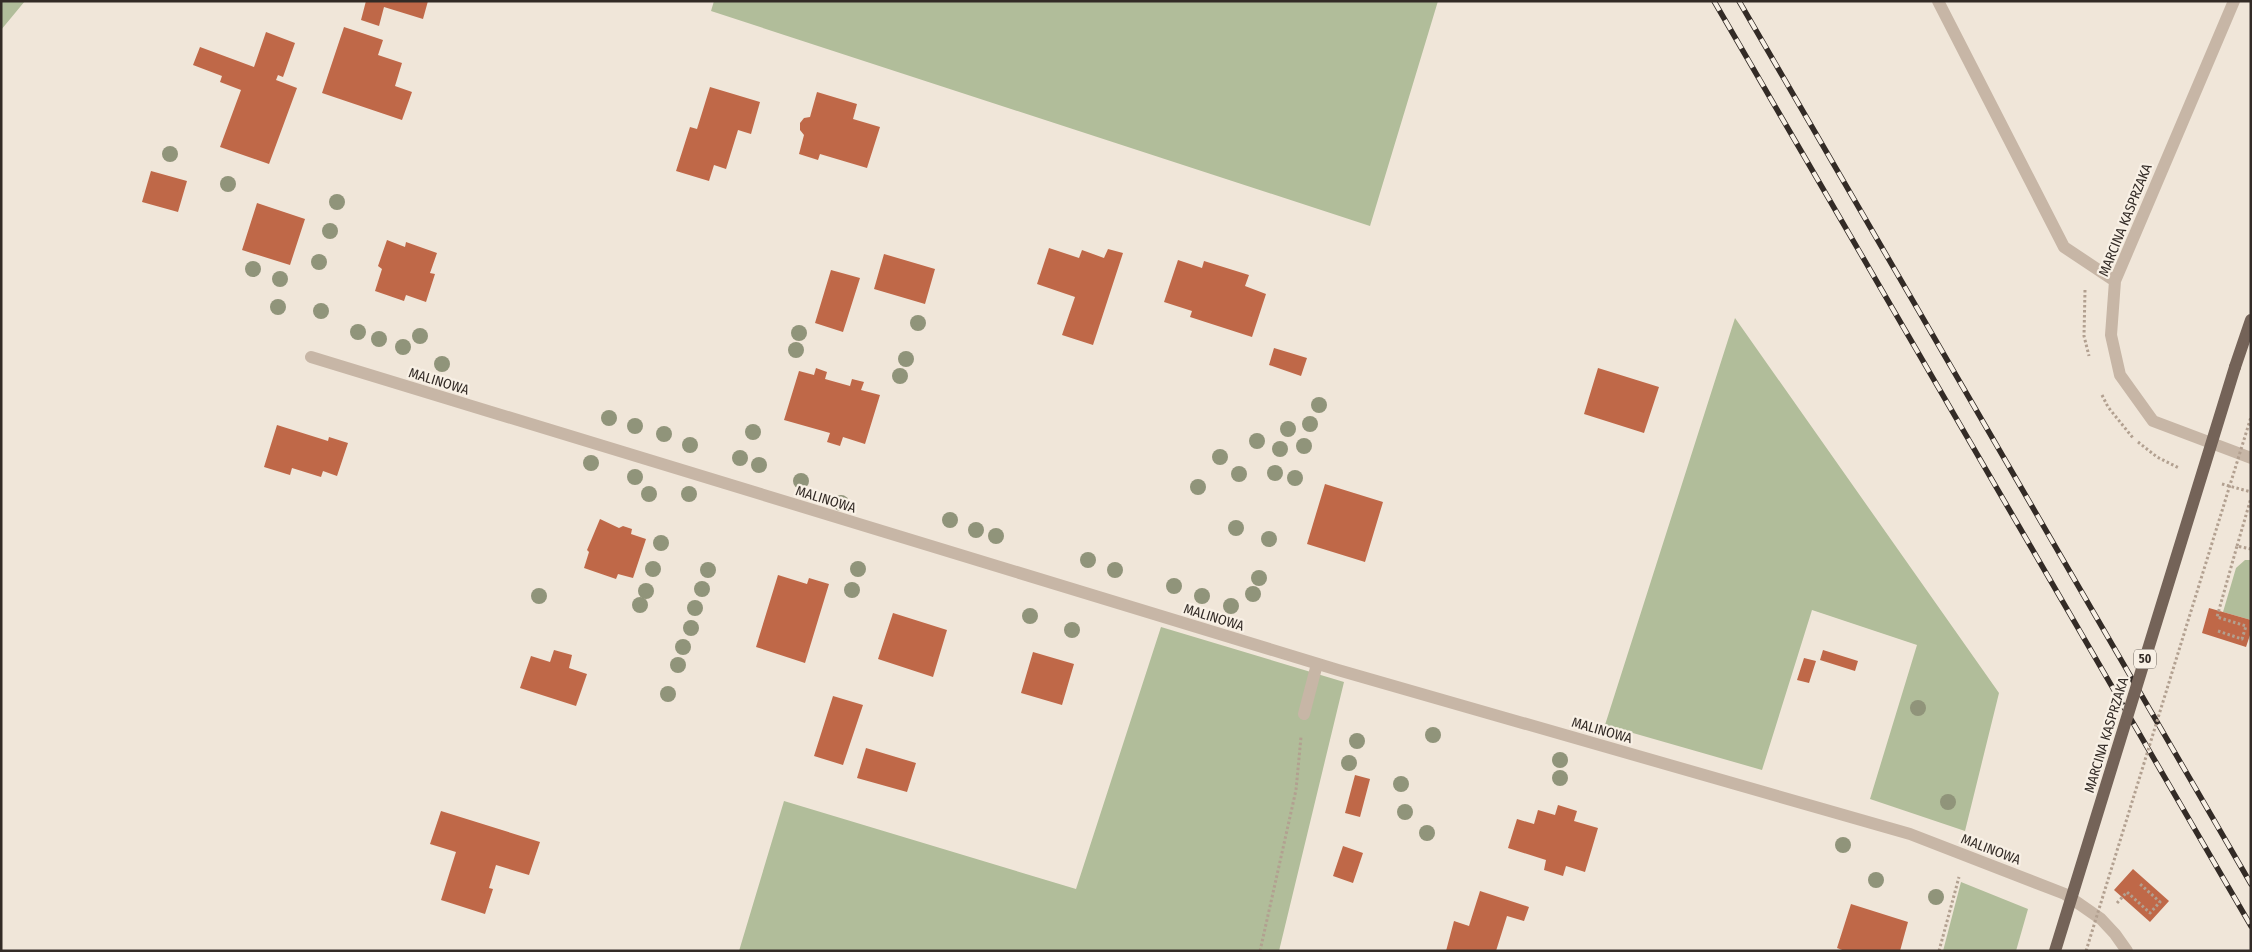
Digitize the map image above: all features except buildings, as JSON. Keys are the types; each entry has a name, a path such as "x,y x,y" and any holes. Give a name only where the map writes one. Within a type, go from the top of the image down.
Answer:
{"main road":[{"name":"MARCINA KASPRZAKA","path":"2055,951 2251,320"}],"street":[{"path":"1938,1 2064,247 2115,281"},
{"name":"MARCINA KASPRZAKA","path":"2234,1 2115,281 2111,335 2120,374 2153,421 2251,458"},
{"name":"MALINOWA","path":"311,357 1317,664 1910,834 2065,894 2101,919 2116,934 2127,951"},
{"path":"1304,714 1317,664"}],"path":[{"path":"2086,951 2251,417"},
{"path":"2235,487 2251,492"},
{"path":"2218,631 2242,639 2246,626 2217,617 2251,498"},
{"path":"2238,546 2251,549"},
{"path":"1260,951 1296,790 1304,714"},
{"path":"1938,951 1960,875"},
{"path":"2130,894 2150,913 2160,902 2140,884"}],"green space":[{"path":"1,1 25,1 1,30"},
{"path":"714,1 1438,1 1370,226 711,11"},
{"path":"1735,318 1999,693 1965,831 1870,799 1917,645 1812,610 1762,770 1605,725"},
{"path":"2245,560 2251,560 2251,620 2223,612 2236,568"},
{"path":"1161,627 1344,682 1279,951 739,951 784,801 1076,889"},
{"path":"1961,882 2028,909 2016,951 1943,951"}],"railway":[{"path":"1714,1 2251,926"},
{"path":"1739,1 2251,884"}]}
